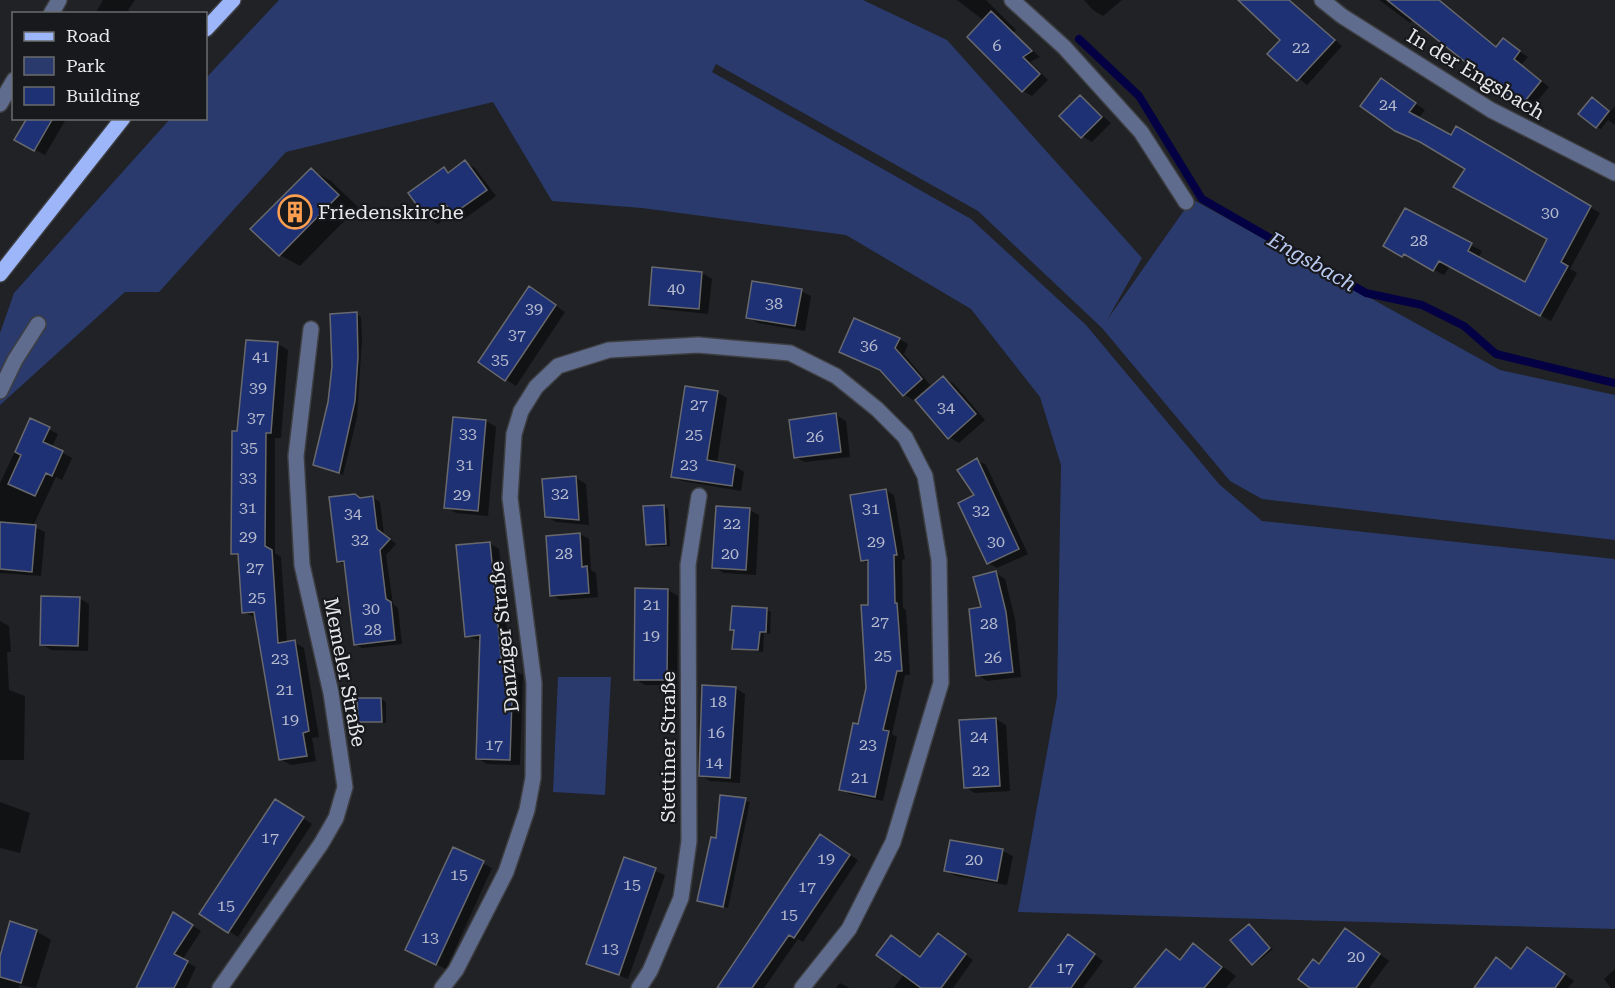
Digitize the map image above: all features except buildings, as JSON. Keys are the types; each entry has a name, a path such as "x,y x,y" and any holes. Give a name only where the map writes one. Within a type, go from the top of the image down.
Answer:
{"main road":[{"path":"207,28 233,0"},
{"path":"0,274 121,120"}],"street":[{"path":"1012,0 1064,47 1141,132 1186,202"},
{"name":"In der Engsbach","path":"1322,0 1342,16 1491,110 1546,141 1615,173"},
{"path":"0,104 12,83"},
{"path":"0,391 15,360 38,324"},
{"name":"Memeler Straße","path":"220,988 321,844 336,818 345,787 331,693 302,566 296,456 311,329"},
{"name":"Danziger Straße","path":"442,988 456,970 506,872 527,810 533,778 534,683 510,498 514,434 521,411 536,387 558,366 609,350 698,345 790,353 836,376 877,409 905,436 925,476 939,560 941,683 893,842 849,928 802,988"},
{"name":"Stettiner Straße","path":"639,988 650,971 681,898 689,841 687,565 699,496"}],"green space":[{"path":"279,0 863,0 947,40 1142,258 1107,320 1192,199 1500,370 1615,395 1615,540 1262,499 1230,481 1102,328 978,211 716,64 712,72 971,219 1086,325 1219,484 1262,521 1615,559 1615,929 1018,912 1057,697 1061,465 1040,397 971,309 846,235 642,208 552,201 493,102 286,152 159,292 125,292 0,405 0,333 14,293 169,120 207,120 207,77"},
{"path":"558,677 611,677 605,795 553,792"}],"waterway":[{"name":"Engsbach","path":"1079,39 1139,96 1202,199 1366,293 1422,305 1464,326 1496,354 1615,383"}],"place":[{"name":"Friedenskirche","path":"295,212"}]}
